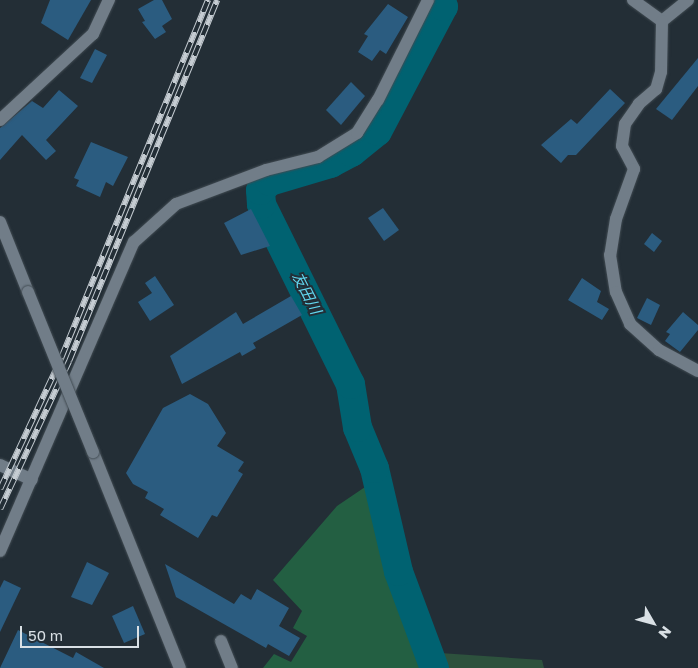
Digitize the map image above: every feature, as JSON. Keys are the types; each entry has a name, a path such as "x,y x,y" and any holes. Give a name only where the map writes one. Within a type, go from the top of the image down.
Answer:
{"street":[{"path":"0,120 92,34 109,0"},
{"path":"0,551 134,242 176,204 266,170 318,157 356,133 378,100 428,0"},
{"path":"633,0 662,21"},
{"path":"688,0 662,21 661,72 656,89 639,104 625,124 622,146 634,169 616,220 610,255 616,292 630,324 659,350 698,371"},
{"path":"0,222 180,668"},
{"path":"0,465 32,480"},
{"path":"221,641 232,668"}],"green space":[{"path":"368,485 385,551 428,668 263,668 274,654 291,662 307,636 293,628 302,611 273,580 337,506"},
{"path":"440,653 542,660 544,668 443,668"}],"building":[{"path":"50,0 91,0 68,40 41,23"},
{"path":"154,0 162,0 172,19 162,26 166,32 155,39 142,22 145,21 138,9"},
{"path":"388,4 408,17 386,54 380,50 372,61 358,52 368,36 364,34"},
{"path":"95,49 107,55 92,83 80,78"},
{"path":"698,58 698,86 672,120 656,109"},
{"path":"351,82 365,96 341,125 326,110"},
{"path":"610,89 625,103 576,155 568,155 561,163 541,145 571,119 577,124"},
{"path":"59,90 78,106 46,140 56,151 46,160 22,135 0,160 0,128 32,101 43,108"},
{"path":"91,142 128,157 113,186 106,182 100,197 76,186 79,180 74,178"},
{"path":"383,208 399,230 384,241 368,218"},
{"path":"251,209 270,246 241,255 224,223"},
{"path":"652,233 662,241 654,252 644,244"},
{"path":"155,276 174,305 150,321 138,302 152,293 145,283"},
{"path":"582,278 601,291 597,302 609,309 602,320 568,300"},
{"path":"291,296 302,315 253,343 256,348 242,356 240,352 182,384 170,356 236,312 243,324"},
{"path":"647,298 660,305 651,325 637,318"},
{"path":"683,312 698,325 698,330 680,352 665,341 670,334 666,332"},
{"path":"190,394 208,404 226,433 217,446 244,462 238,471 243,474 217,517 212,515 198,538 160,515 164,509 145,498 148,492 133,484 126,473 163,408"},
{"path":"87,562 109,573 92,605 71,597"},
{"path":"165,564 234,604 241,594 251,600 257,589 289,608 279,626 300,638 289,656 268,644 266,648 176,597"},
{"path":"4,580 21,588 0,632 0,588"},
{"path":"133,606 145,634 124,643 112,616"},
{"path":"18,630 73,658 76,652 104,668 0,668"}],"waterway":[{"name":"友田川","path":"434,668 398,571 374,468 357,427 350,384 261,204 260,190 269,181 330,163 351,152 377,131 443,6 436,0"}],"railway":[{"path":"0,489 61,358 208,0"},
{"path":"0,509 69,361 217,0"}]}
